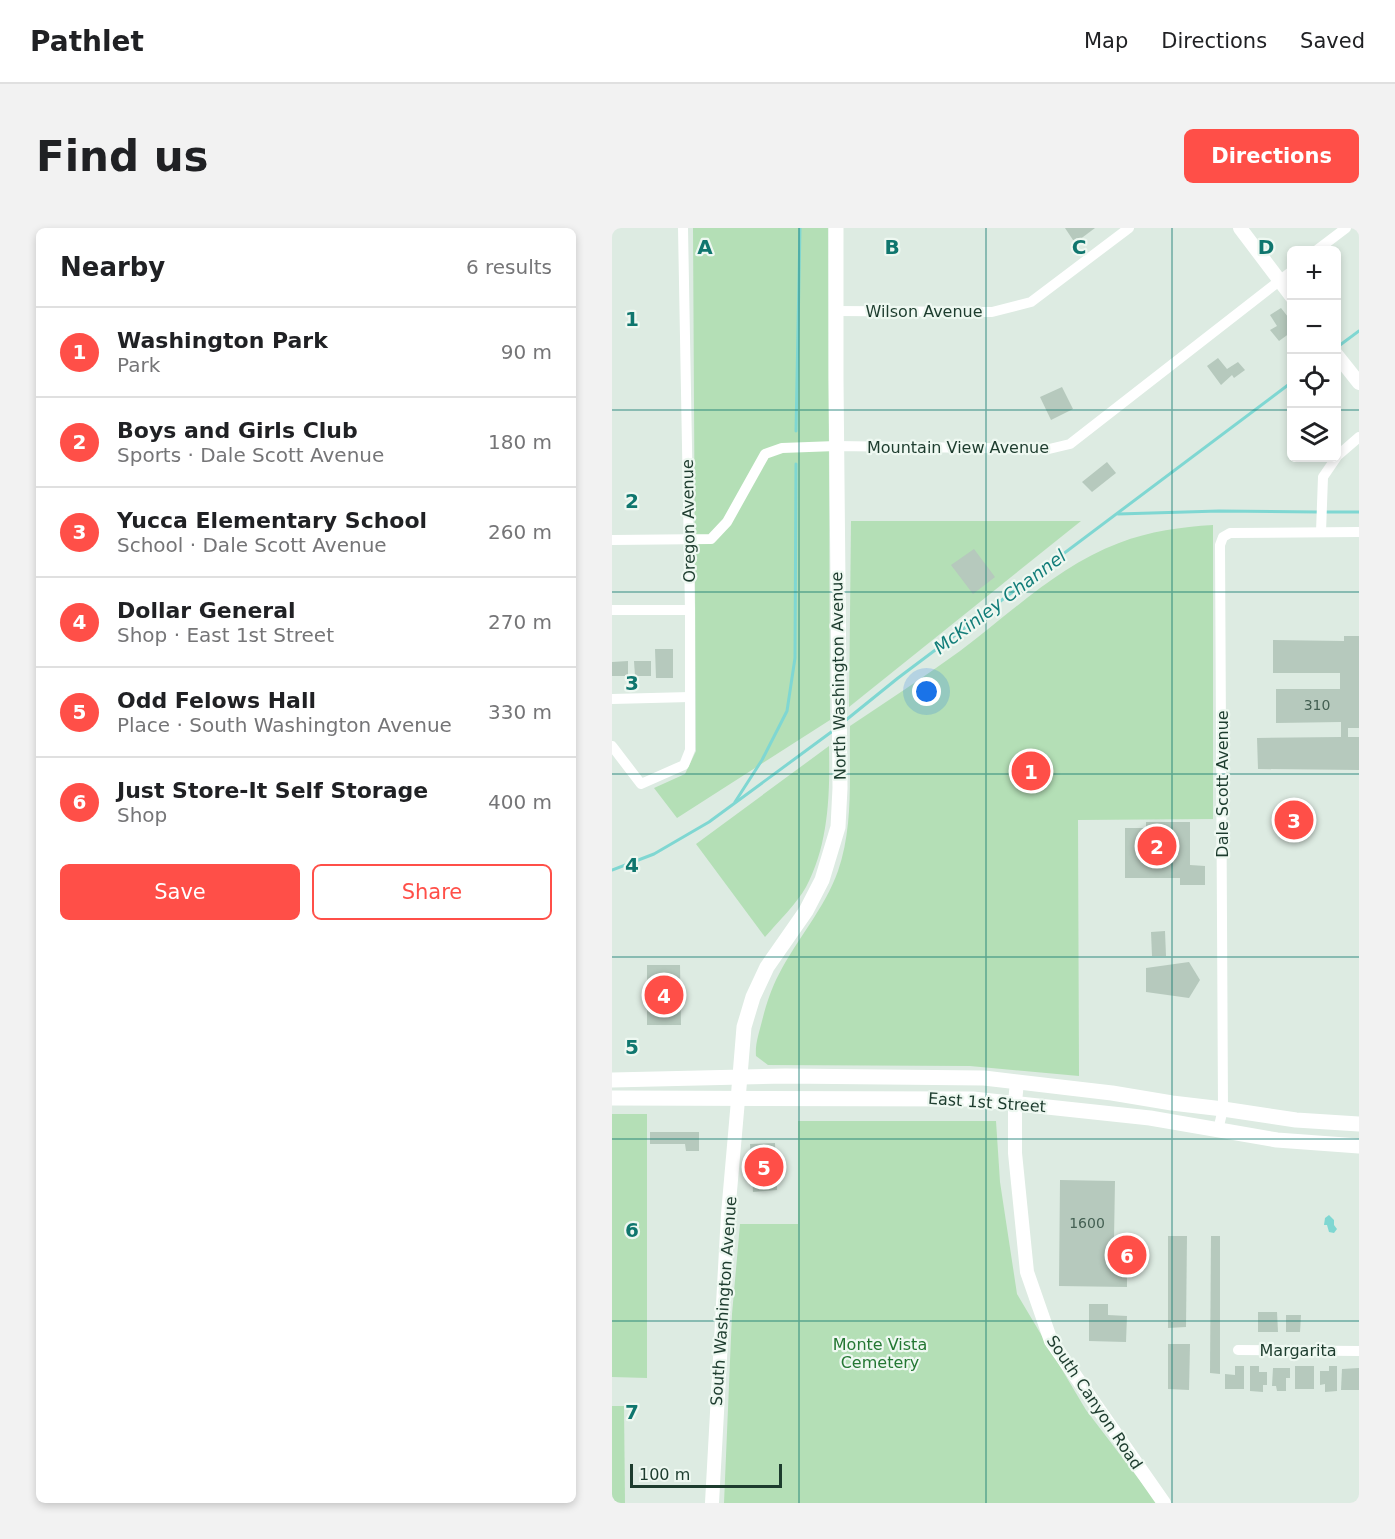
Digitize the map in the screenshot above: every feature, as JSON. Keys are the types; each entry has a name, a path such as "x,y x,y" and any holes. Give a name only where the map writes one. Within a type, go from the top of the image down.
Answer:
{"main road":[{"name":"North Washington Avenue","path":"738,1100 744,1027 753,997 767,967 806,911 822,880 838,827 836,228"},
{"name":"East 1st Street","path":"612,1080 929,1076 984,1078 1296,1120 1359,1124"},
{"name":"East 1st Street","path":"612,1098 738,1100 924,1098 1015,1102 1150,1118 1277,1140 1359,1146"}],"street":[{"name":"Oregon Avenue","path":"612,746 641,784 684,765 690,750 690,610 683,228"},
{"name":"Wilson Avenue","path":"836,311 992,312 1031,302 1129,228"},
{"path":"1240,228 1287,291"},
{"path":"1322,246 1346,228"},
{"name":"Mountain View Avenue","path":"612,540 711,539 728,522 765,454 782,448 836,446 1049,449 1070,444 1287,275"},
{"path":"1341,360 1359,383"},
{"path":"1341,452 1359,436"},
{"path":"1321,532 1323,477 1333,462"},
{"name":"Dale Scott Avenue","path":"1218,1130 1223,1109 1220,545 1223,537 1230,533 1359,532"},
{"path":"612,610 690,610"},
{"path":"612,699 690,697"},
{"name":"South Canyon Road","path":"1017,1082 1015,1153 1027,1272 1051,1341 1164,1503"},
{"name":"South Washington Avenue","path":"712,1503 728,1214 738,1100"},
{"name":"Margarita","path":"1238,1350 1359,1351"}],"green space":[{"path":"693,228 828,228 830,720 677,818 654,788 685,774 696,751"},
{"path":"851,521 1081,521 849,707"},
{"path":"1213,525 1213,819 1078,820 1079,1076 970,1066 768,1065 756,1056 759,1034 774,985 786,961 826,898 843,854 849,818 850,726 960,651 1036,591 1076,564 1119,543 1142,535 1177,528"},
{"path":"829,746 828,800 824,836 814,871 802,893 765,937 696,844"},
{"path":"612,1114 647,1114 647,1378 612,1377"},
{"name":"Monte Vista Cemetery","path":"798,1121 996,1121 1000,1182 1017,1294 1086,1410 1157,1503 724,1503 732,1314 740,1224 798,1224"},
{"path":"612,1406 624,1406 625,1503 612,1503"}],"water":[{"path":"1329,1215 1334,1220 1337,1229 1334,1233 1329,1232 1327,1225 1324,1225 1325,1218"}],"building":[{"path":"1065,228 1095,228 1075,243"},
{"path":"1281,308 1287,316 1287,335 1279,341 1270,330 1277,326 1270,315"},
{"path":"1218,358 1227,369 1238,362 1245,370 1234,378 1232,375 1221,385 1207,366"},
{"path":"1062,387 1073,409 1051,420 1040,397"},
{"path":"1107,462 1116,473 1092,492 1082,482"},
{"path":"974,549 995,577 973,594 951,565"},
{"path":"1344,636 1359,636 1359,728 1348,728 1348,737 1359,737 1359,770 1258,769 1257,738 1341,737 1341,722 1276,723 1276,689 1340,689 1340,673 1273,673 1273,640 1344,641"},
{"path":"655,649 673,649 673,678 656,678"},
{"path":"628,661 628,676 612,676 612,662"},
{"path":"634,661 651,661 651,676 635,676"},
{"path":"1146,822 1190,822 1190,865 1205,866 1205,885 1180,885 1180,878 1125,878 1125,828 1146,828"},
{"path":"1165,931 1166,956 1152,956 1151,932"},
{"path":"1189,962 1200,980 1189,998 1146,992 1146,968"},
{"path":"647,965 680,965 681,1025 647,1025"},
{"path":"650,1132 699,1132 699,1151 686,1151 685,1144 650,1144"},
{"path":"775,1143 777,1190 753,1192 750,1144"},
{"path":"1060,1180 1115,1181 1114,1239 1127,1239 1127,1287 1059,1286"},
{"path":"1168,1236 1187,1236 1186,1327 1168,1328"},
{"path":"1211,1236 1220,1236 1220,1374 1210,1373"},
{"path":"1089,1304 1108,1304 1108,1315 1127,1316 1126,1342 1089,1341"},
{"path":"1258,1312 1277,1312 1278,1332 1258,1332"},
{"path":"1286,1315 1301,1315 1300,1332 1286,1332"},
{"path":"1168,1344 1190,1344 1189,1390 1168,1389"},
{"path":"1235,1366 1244,1366 1244,1389 1225,1389 1225,1374 1235,1375"},
{"path":"1250,1366 1259,1366 1259,1372 1267,1372 1267,1385 1263,1385 1263,1392 1250,1391"},
{"path":"1295,1366 1314,1366 1314,1389 1295,1389"},
{"path":"1329,1366 1337,1366 1337,1391 1325,1392 1325,1384 1320,1385 1320,1371 1329,1371"},
{"path":"1273,1368 1290,1368 1290,1378 1286,1378 1286,1391 1277,1391 1276,1386 1272,1386"},
{"path":"1359,1368 1359,1390 1341,1390 1342,1369"}],"waterway":[{"path":"796,431 800,228"},
{"name":"McKinley Channel","path":"1341,344 1359,331"},
{"name":"McKinley Channel","path":"846,720 898,678 1287,386"},
{"path":"735,802 762,760 787,711 795,658 796,464"},
{"path":"1118,514 1219,511 1318,512"},
{"path":"1325,512 1359,512"},
{"name":"McKinley Channel","path":"612,870 654,854 709,822 834,730"}],"place":[{"name":"Washington Park","path":"1031,771"},
{"name":"Yucca Elementary School","path":"1294,820"},
{"name":"Boys and Girls Club","path":"1157,846"},
{"name":"Dollar General","path":"664,995"},
{"name":"Odd Felows Hall","path":"764,1167"},
{"name":"Just Store-It Self Storage","path":"1127,1255"}]}
